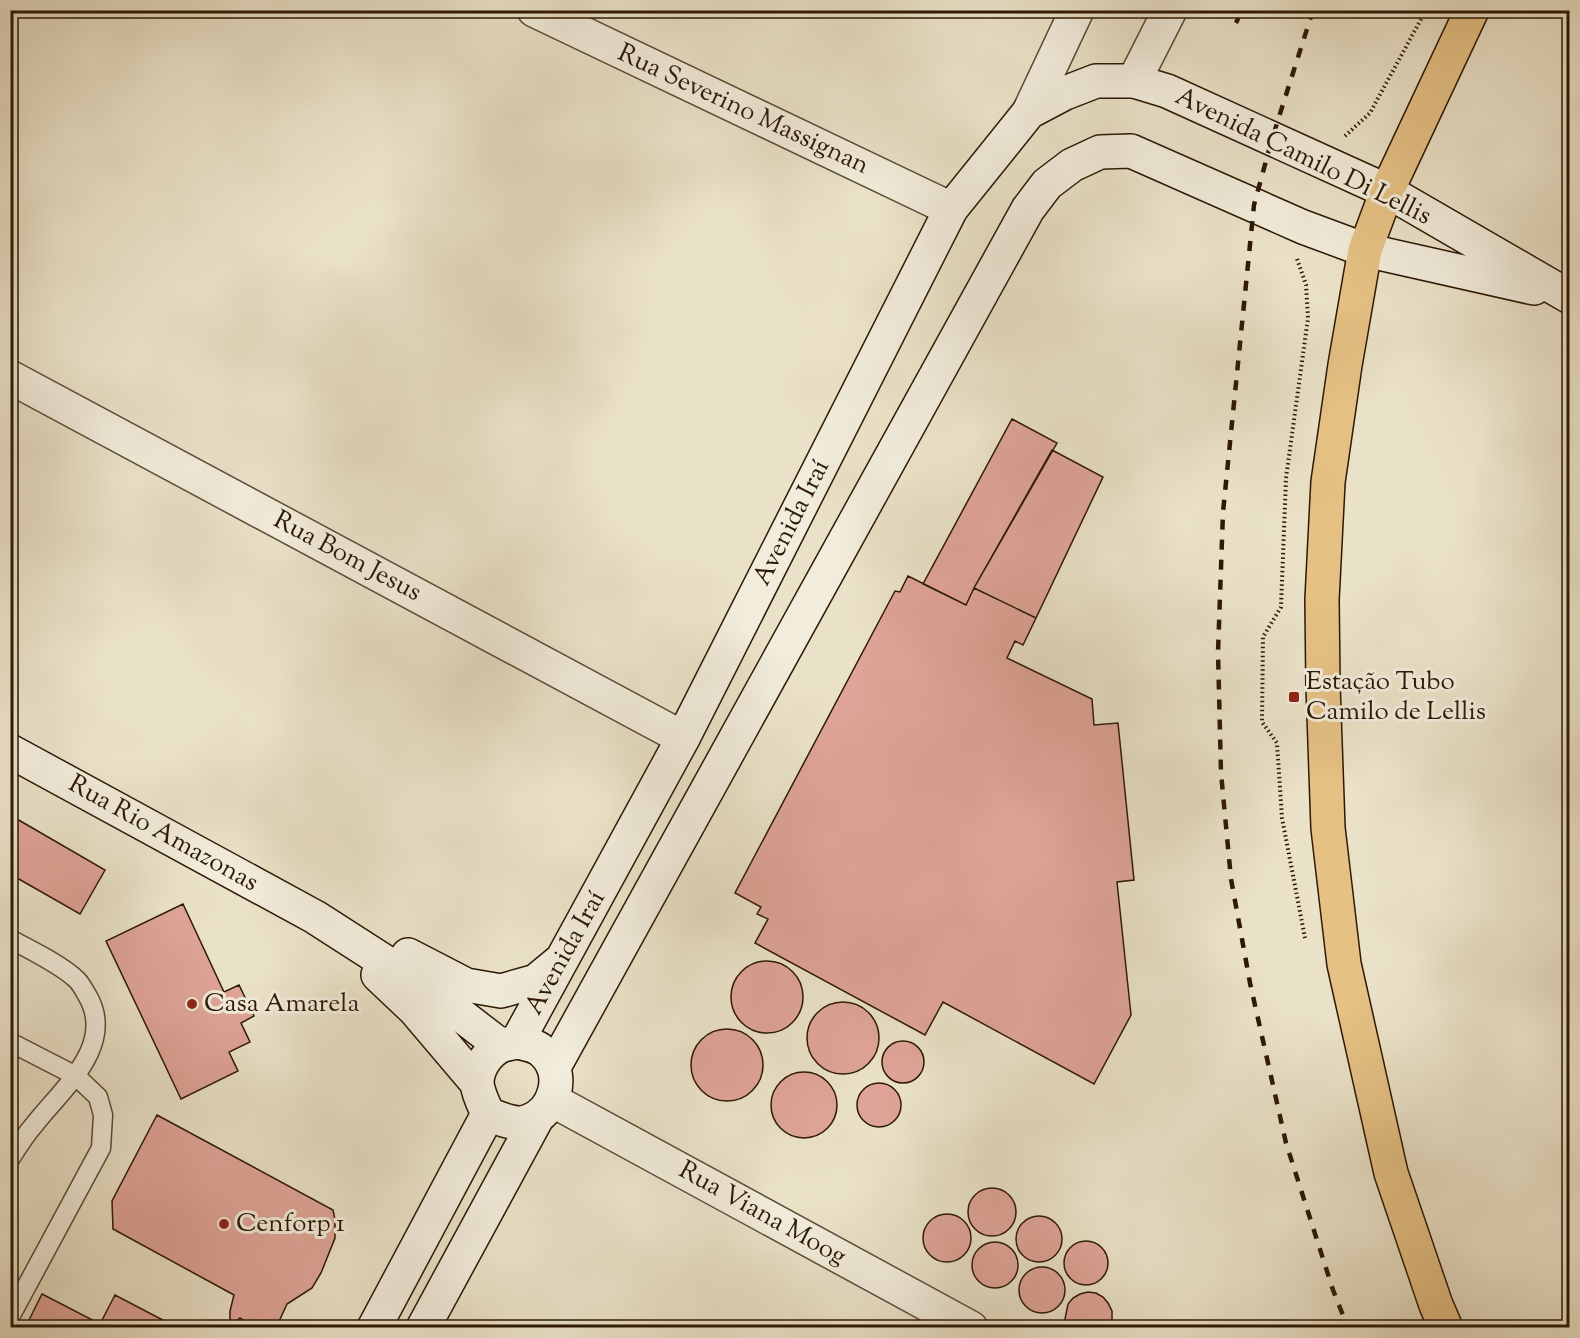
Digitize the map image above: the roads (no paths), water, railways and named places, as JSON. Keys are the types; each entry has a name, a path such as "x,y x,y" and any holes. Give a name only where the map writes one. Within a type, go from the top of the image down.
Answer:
{"main road":[{"name":"Rua Severino Massignan","path":"534,10 951,209"},
{"name":"Avenida Iraí","path":"509,1044 562,960 683,738 951,209 1029,112 1077,10"},
{"path":"1134,81 1170,10"},
{"path":"1446,1328 1391,1173 1344,964 1328,828 1322,600 1328,482 1344,365 1365,250 1387,191 1472,10"},
{"name":"Avenida Camilo Di Lellis","path":"1029,112 1065,93 1096,81 1134,81 1167,91 1387,191 1567,296"},
{"name":"Avenida Iraí","path":"554,1067 1028,209 1047,184 1072,165 1100,152 1131,151"},
{"name":"Avenida Camilo Di Lellis","path":"1131,151 1303,227 1365,250 1567,296"},
{"name":"Rua Bom Jesus","path":"10,377 683,738"},
{"name":"Rua Rio Amazonas","path":"10,751 315,917 509,1044"},
{"path":"315,917 397,950 466,985 501,991 536,981 562,960"},
{"name":"Rua Rio Amazonas","path":"315,917 415,1010 477,1083"},
{"path":"423,1328 545,1109 556,1086 554,1067 545,1054 532,1045 509,1044 489,1055 480,1068 477,1083 488,1114 521,1124 545,1109"},
{"name":"Rua Viana Moog","path":"545,1109 971,1328"},
{"path":"374,1328 488,1114"}],"lane":[{"path":"10,939 78,981 96,1018 92,1046 76,1076 33,1126 10,1159"},
{"path":"10,1042 76,1076 98,1098 103,1115 101,1148 10,1317"}],"railway":[{"path":"1236,23 1242,10"},
{"path":"1313,10 1272,139 1254,205 1223,512 1218,652 1221,773 1231,879 1250,983 1286,1143 1333,1290 1348,1328"}],"place":[{"name":"Estação Tubo Camilo de Lellis","path":"1294,697"},
{"name":"Casa Amarela","path":"192,1004"},
{"name":"Cenforp 1","path":"224,1224"}]}
